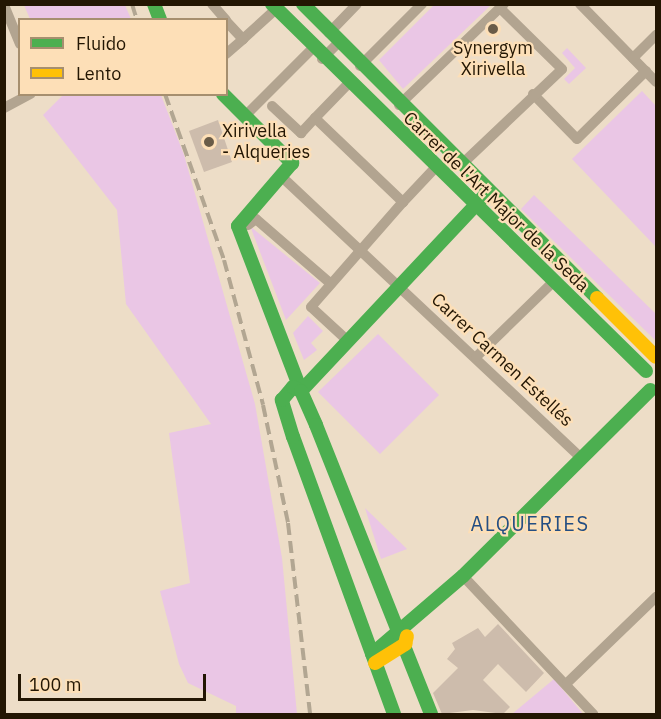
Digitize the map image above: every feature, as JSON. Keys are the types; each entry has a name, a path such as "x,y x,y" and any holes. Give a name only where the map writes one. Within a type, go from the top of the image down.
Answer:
{"street":[{"path":"212,4 224,18"},
{"name":"Carrer de l'Art Major de la Seda","path":"303,4 360,66 487,193 657,357"},
{"path":"245,116 357,4"},
{"path":"360,66 422,4"},
{"path":"580,4 657,82"},
{"path":"4,5 18,39"},
{"path":"399,105 502,6 562,69 533,94 461,165"},
{"path":"228,52 274,7"},
{"name":"Carrer de l'Art Major de la Seda","path":"274,7 312,49 553,282 651,366"},
{"path":"228,22 243,39"},
{"path":"312,49 328,33"},
{"path":"633,58 657,35"},
{"path":"533,94 577,139 646,71"},
{"path":"272,106 301,133 348,84"},
{"path":"4,108 26,96"},
{"path":"225,96 292,162 282,177 238,226 301,391 400,630 431,714"},
{"path":"315,118 403,202"},
{"path":"348,341 311,307 435,168"},
{"name":"Carrer Carmen Estellés","path":"282,177 582,459"},
{"path":"301,391 487,193"},
{"path":"248,225 256,219 331,284"},
{"path":"476,357 553,282"},
{"path":"373,659 400,630 463,576 653,392 651,366"},
{"path":"301,391 289,389 282,400 293,437 394,714"},
{"path":"293,437 316,425"},
{"path":"463,576 567,683 592,714"},
{"path":"391,608 417,607 444,593"},
{"path":"373,659 405,644 444,593"},
{"path":"567,683 657,597"}],"shaded area":[{"path":"24,5 125,5 131,18 30,18"},
{"path":"434,5 491,5 403,89 379,60"},
{"path":"567,48 586,68 569,84 564,79 575,68 562,53"},
{"path":"642,91 656,106 656,247 572,159"},
{"path":"62,96 161,96 184,155 255,404 282,558 297,714 236,714 236,706 188,683 179,664 160,591 190,583 169,433 211,424 126,304 117,210 43,115"},
{"path":"534,195 656,314 656,341 521,209"},
{"path":"251,227 320,283 286,320 252,231"},
{"path":"308,316 323,331 311,343 317,350 304,360 293,333"},
{"path":"378,334 439,395 380,454 318,392"},
{"path":"365,508 407,549 381,559"},
{"path":"554,679 583,714 512,714"}],"building":[{"name":"Xirivella - Alqueries","path":"218,120 232,162 204,172 189,131"},
{"path":"498,624 544,673 526,692 498,664 483,680 510,707 503,714 473,710 442,714 433,693 458,668 447,659 455,649 452,643 478,628 485,637"}],"railway":[{"path":"132,4 136,18"},
{"path":"166,96 224,260 263,405 288,523 310,714"}],"traffic: fast":[{"path":"154,4 159,18"},
{"path":"272,4 646,371"},
{"path":"303,4 597,298"},
{"path":"225,96 292,163 238,226 301,391 487,193"},
{"path":"394,714 293,437 282,400 293,387 301,391 316,425 431,714"},
{"path":"372,654 463,576 650,390"}],"traffic: slow":[{"path":"597,298 656,357"},
{"path":"375,663 405,644 407,636"}],"place":[{"name":"Synergym Xirivella","path":"493,29"},
{"name":"Xirivella - Alqueries","path":"209,142"}],"district":[{"name":"ALQUERIES","path":"530,523"}]}
